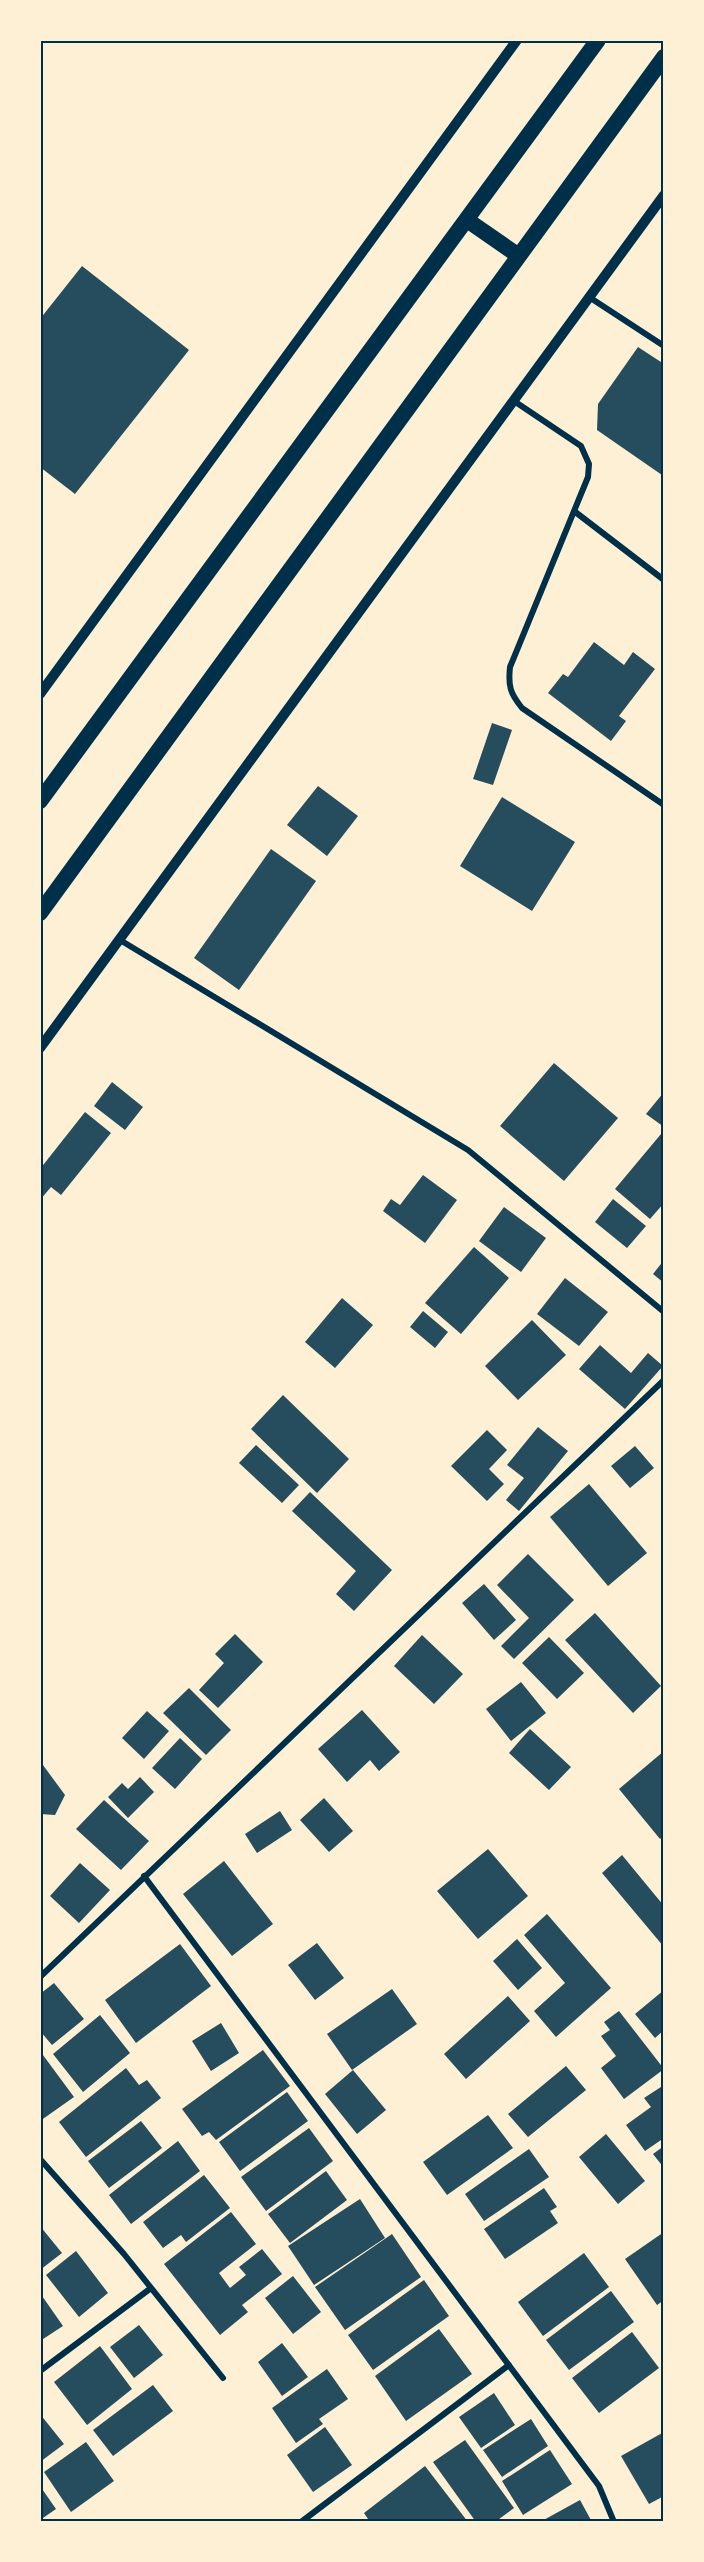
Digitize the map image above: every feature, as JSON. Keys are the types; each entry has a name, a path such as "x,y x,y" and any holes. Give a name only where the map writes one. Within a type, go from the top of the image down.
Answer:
{"highway":[{"path":"40,801 598,40"},
{"path":"40,913 663,57"},
{"path":"466,220 519,256"}],"street":[{"path":"40,694 517,40"},
{"path":"40,1048 663,195"},
{"path":"589,297 663,346"},
{"path":"514,401 581,446 589,464 588,477 510,668 508,685 511,695 522,708 663,805"},
{"path":"574,511 663,580"},
{"path":"120,940 468,1150 663,1312"},
{"path":"40,1977 663,1380"},
{"path":"144,1876 599,2486 614,2522"},
{"path":"40,2159 151,2288 223,2378"},
{"path":"40,2370 151,2288"},
{"path":"301,2522 509,2365"}],"building":[{"path":"82,266 189,350 75,494 40,467 40,319"},
{"path":"638,347 664,364 662,475 597,430 598,404"},
{"path":"594,642 624,665 633,652 655,669 619,716 626,721 611,741 548,693 563,674 568,677"},
{"path":"492,723 512,730 493,785 473,779"},
{"path":"318,786 358,816 327,856 287,825"},
{"path":"502,797 575,842 532,911 460,866"},
{"path":"271,849 316,881 239,990 194,958"},
{"path":"554,1063 618,1118 564,1181 500,1126"},
{"path":"112,1082 143,1107 125,1130 94,1106"},
{"path":"664,1092 664,1127 646,1114"},
{"path":"85,1112 111,1133 61,1195 51,1187 40,1200 40,1169"},
{"path":"661,1134 664,1136 664,1203 650,1219 615,1189"},
{"path":"423,1175 457,1200 425,1243 383,1211 391,1199 400,1205"},
{"path":"613,1199 646,1226 627,1248 595,1222"},
{"path":"504,1207 546,1238 521,1272 479,1241"},
{"path":"474,1247 509,1278 461,1334 425,1303"},
{"path":"664,1260 664,1283 653,1274"},
{"path":"565,1278 608,1312 579,1346 537,1314"},
{"path":"342,1298 373,1325 335,1368 305,1342"},
{"path":"423,1311 448,1332 435,1348 410,1327"},
{"path":"532,1320 566,1355 518,1400 485,1366"},
{"path":"600,1345 631,1373 648,1353 663,1366 625,1409 579,1369"},
{"path":"283,1395 349,1459 317,1493 251,1429"},
{"path":"538,1427 568,1451 519,1511 506,1500 524,1478 507,1465"},
{"path":"487,1430 507,1450 489,1469 504,1484 487,1501 451,1466"},
{"path":"256,1445 299,1485 282,1503 239,1463"},
{"path":"635,1446 654,1468 630,1488 611,1466"},
{"path":"589,1484 647,1553 608,1586 550,1517"},
{"path":"310,1492 392,1570 354,1611 336,1594 356,1571 292,1511"},
{"path":"528,1554 574,1600 514,1659 501,1646 529,1618 497,1585"},
{"path":"484,1584 516,1620 494,1640 462,1603"},
{"path":"595,1613 661,1686 633,1713 565,1640"},
{"path":"235,1634 263,1662 218,1708 199,1690 224,1663 215,1654"},
{"path":"422,1635 463,1674 434,1704 394,1666"},
{"path":"549,1637 584,1673 557,1699 522,1663"},
{"path":"521,1682 546,1713 511,1741 486,1709"},
{"path":"189,1688 231,1730 206,1755 163,1713"},
{"path":"362,1710 400,1752 379,1771 370,1760 347,1782 318,1749"},
{"path":"147,1711 169,1731 144,1759 122,1738"},
{"path":"530,1729 571,1767 549,1790 509,1753"},
{"path":"180,1738 202,1759 175,1789 152,1768"},
{"path":"664,1751 664,1836 660,1839 619,1789"},
{"path":"40,1761 65,1795 55,1815 40,1814"},
{"path":"140,1777 154,1792 128,1818 108,1797 122,1783 128,1789"},
{"path":"324,1798 353,1831 329,1852 300,1820"},
{"path":"104,1800 149,1841 121,1870 76,1829"},
{"path":"280,1811 292,1830 257,1853 245,1834"},
{"path":"488,1849 528,1896 478,1939 437,1891"},
{"path":"622,1855 664,1906 664,1947 602,1873"},
{"path":"224,1861 273,1924 232,1956 183,1894"},
{"path":"80,1863 110,1890 79,1923 50,1896"},
{"path":"547,1914 611,1988 556,2037 534,2011 565,1983 524,1935"},
{"path":"517,1939 542,1968 518,1990 493,1961"},
{"path":"317,1943 344,1978 315,2000 288,1965"},
{"path":"180,1944 211,1986 136,2043 105,2000"},
{"path":"54,1983 84,2019 52,2045 40,2031 40,1994"},
{"path":"392,1989 417,2024 352,2070 327,2034"},
{"path":"664,1990 664,2030 655,2038 635,2014"},
{"path":"508,1996 530,2021 466,2079 444,2054"},
{"path":"619,2011 664,2069 624,2099 601,2068 616,2056 601,2036 610,2030 604,2022"},
{"path":"100,2015 130,2053 83,2092 53,2054"},
{"path":"221,2023 239,2053 211,2071 192,2041"},
{"path":"263,2050 290,2086 216,2140 209,2132 202,2136 182,2109"},
{"path":"40,2051 74,2097 40,2121"},
{"path":"566,2066 586,2090 528,2137 508,2114"},
{"path":"126,2068 139,2085 147,2080 161,2098 86,2157 59,2122"},
{"path":"353,2070 386,2110 357,2134 325,2094"},
{"path":"664,2085 664,2138 645,2151 626,2125 651,2107 644,2098"},
{"path":"287,2092 308,2121 240,2171 219,2142"},
{"path":"488,2115 513,2148 447,2195 423,2162"},
{"path":"141,2121 162,2148 109,2188 88,2161"},
{"path":"309,2128 333,2161 266,2211 241,2177"},
{"path":"606,2134 645,2181 618,2204 579,2157"},
{"path":"178,2141 200,2171 131,2224 109,2195"},
{"path":"664,2146 664,2168 653,2154"},
{"path":"529,2149 549,2177 484,2221 465,2194"},
{"path":"326,2171 347,2200 290,2243 268,2214"},
{"path":"204,2175 230,2208 186,2242 181,2235 163,2248 143,2222"},
{"path":"544,2188 557,2207 550,2211 558,2223 505,2259 484,2229"},
{"path":"360,2199 385,2238 314,2285 288,2246"},
{"path":"231,2212 256,2244 219,2273 230,2288 246,2275 239,2267 262,2249 282,2274 242,2305 248,2312 220,2335 164,2264"},
{"path":"40,2226 62,2253 40,2270"},
{"path":"664,2232 664,2300 657,2305 625,2259"},
{"path":"392,2234 421,2277 345,2330 315,2287"},
{"path":"76,2251 108,2293 79,2317 46,2275"},
{"path":"584,2253 609,2287 543,2336 518,2302"},
{"path":"293,2276 321,2312 293,2334 265,2298"},
{"path":"424,2280 449,2316 373,2370 348,2335"},
{"path":"611,2291 634,2322 569,2370 546,2340"},
{"path":"40,2293 63,2326 40,2341"},
{"path":"139,2325 163,2355 134,2378 110,2347"},
{"path":"439,2329 472,2374 406,2421 375,2376"},
{"path":"632,2332 659,2368 599,2413 572,2378"},
{"path":"282,2343 308,2377 282,2396 258,2362"},
{"path":"100,2346 132,2389 87,2425 54,2382"},
{"path":"327,2369 348,2399 319,2419 323,2424 296,2443 272,2408"},
{"path":"153,2385 173,2411 113,2456 93,2430"},
{"path":"494,2393 515,2425 481,2448 459,2417"},
{"path":"40,2414 64,2444 40,2462"},
{"path":"531,2419 548,2446 502,2477 483,2450"},
{"path":"325,2427 352,2465 313,2492 287,2455"},
{"path":"664,2432 664,2496 649,2504 621,2456"},
{"path":"465,2440 514,2508 495,2522 476,2522 433,2462"},
{"path":"86,2442 114,2481 71,2512 44,2472"},
{"path":"550,2450 572,2484 523,2515 502,2481"},
{"path":"425,2466 468,2522 370,2522 364,2513"},
{"path":"40,2486 56,2509 40,2520"},
{"path":"580,2500 592,2522 540,2522"}]}
